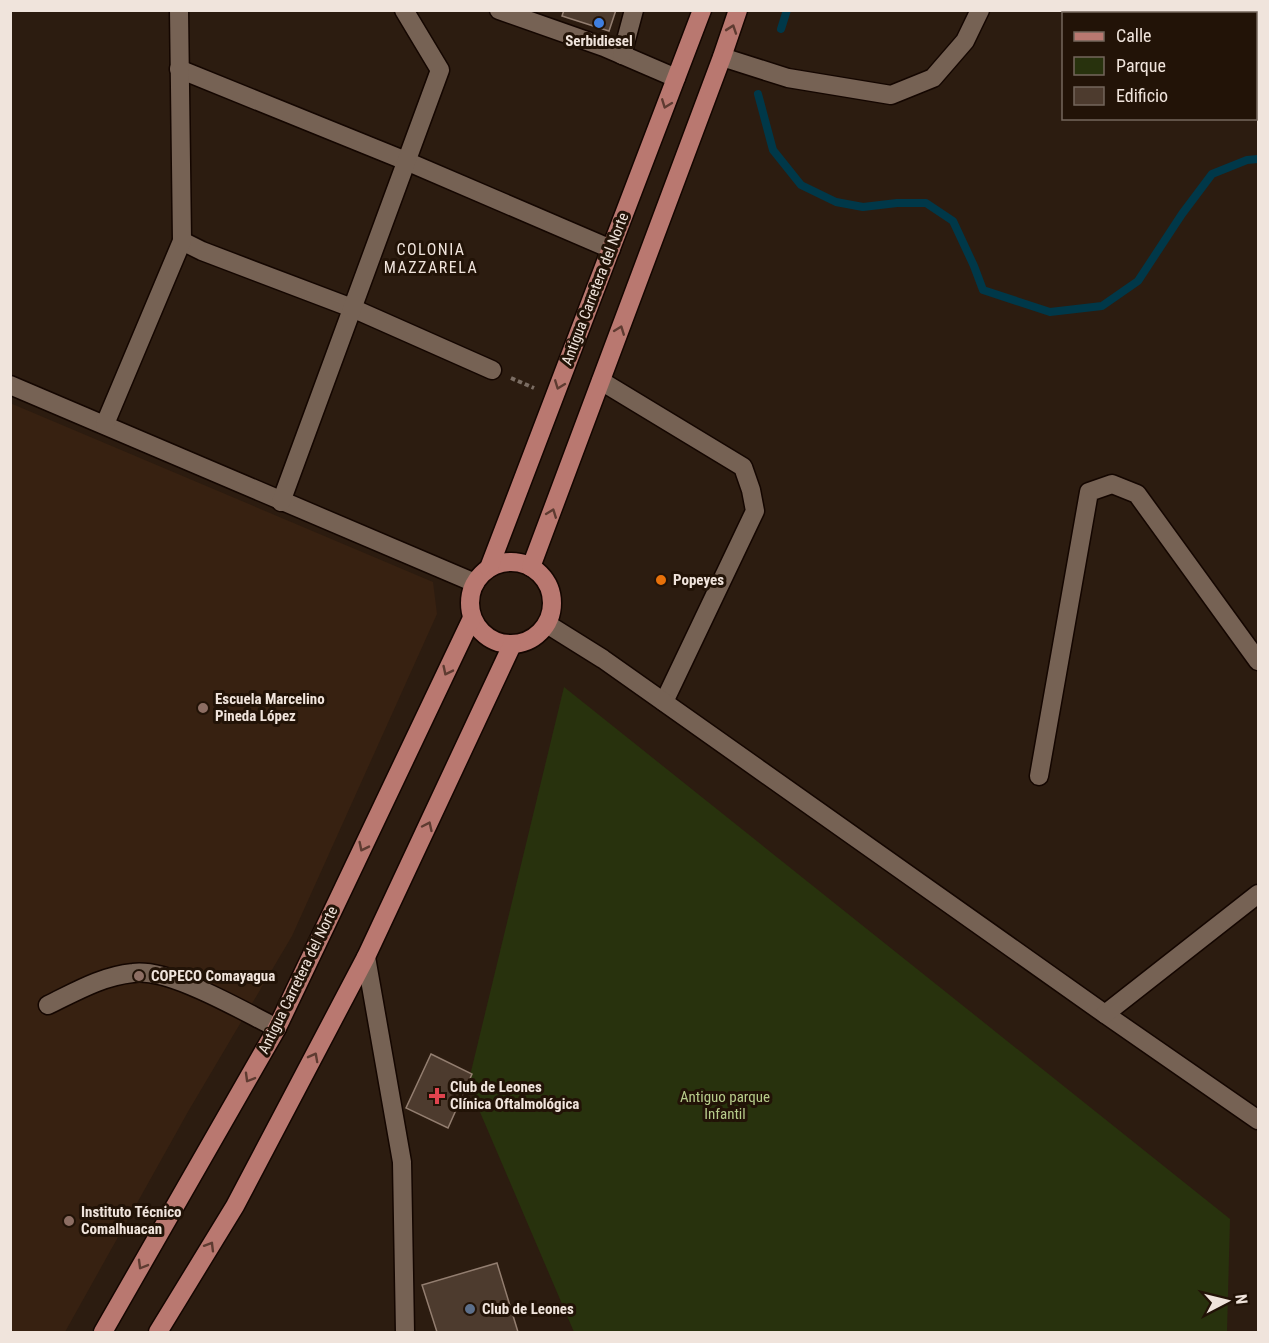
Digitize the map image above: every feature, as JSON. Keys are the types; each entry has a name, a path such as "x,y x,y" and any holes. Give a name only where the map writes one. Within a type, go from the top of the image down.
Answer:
{"main road":[{"name":"Antigua Carretera del Norte","path":"489,568 702,10"},
{"path":"531,567 738,10"},
{"path":"510,562 531,567 542,575 549,586 552,599 547,624 538,635 526,642 512,645 498,643 486,637 472,618 470,594 474,583 489,568 510,562"},
{"name":"Antigua Carretera del Norte","path":"103,1332 277,1028 472,618"},
{"path":"158,1332 235,1206 366,957 512,645"}],"street":[{"path":"105,424 182,241 179,10"},
{"path":"281,502 440,70 404,10"},
{"path":"499,10 622,55 676,78"},
{"path":"622,55 634,10"},
{"path":"722,57 788,78 891,95 933,78 965,41 980,10"},
{"path":"179,69 406,160 611,249"},
{"path":"182,241 202,251 352,308 492,370"},
{"path":"601,381 743,467 751,490 755,512 664,702"},
{"path":"10,385 474,583"},
{"path":"1039,776 1089,492 1112,484 1137,494 1252,638 1258,661"},
{"path":"547,624 603,659 1258,1120"},
{"path":"1105,1014 1258,894"},
{"path":"366,957 402,1162 405,1332"},
{"path":"48,1005 100,980 135,972 175,978 277,1028"}],"path":[{"path":"492,370 554,397"}],"shaded area":[{"name":"Escuela Marcelino Pineda López","path":"10,403 433,582 437,614 292,936 189,1110 65,1332 11,1332"}],"green space":[{"name":"Antiguo parque Infantil","path":"564,687 1230,1219 1227,1332 574,1332 468,1084"}],"building":[{"name":"Serbidiesel","path":"564,10 616,10 609,31 562,16"},
{"name":"Club de Leones Clínica Oftalmológica","path":"431,1054 472,1074 448,1128 406,1108"},
{"name":"Club de Leones","path":"497,1263 518,1332 437,1332 422,1285"}],"waterway":[{"path":"781,29 787,10"},
{"path":"758,94 773,150 801,185 836,202 863,207 897,203 926,203 953,221 983,290 1050,312 1102,306 1138,281 1182,214 1212,174 1247,160 1258,159"}],"place":[{"name":"Serbidiesel","path":"599,23"},
{"name":"Popeyes","path":"661,580"},
{"name":"Escuela Marcelino Pineda López","path":"203,708"},
{"name":"COPECO Comayagua","path":"139,976"},
{"name":"Club de Leones Clínica Oftalmológica","path":"437,1096"},
{"name":"Instituto Técnico Comalhuacan","path":"69,1221"},
{"name":"Club de Leones","path":"470,1309"}],"district":[{"name":"COLONIA MAZZARELA","path":"431,258"}]}
